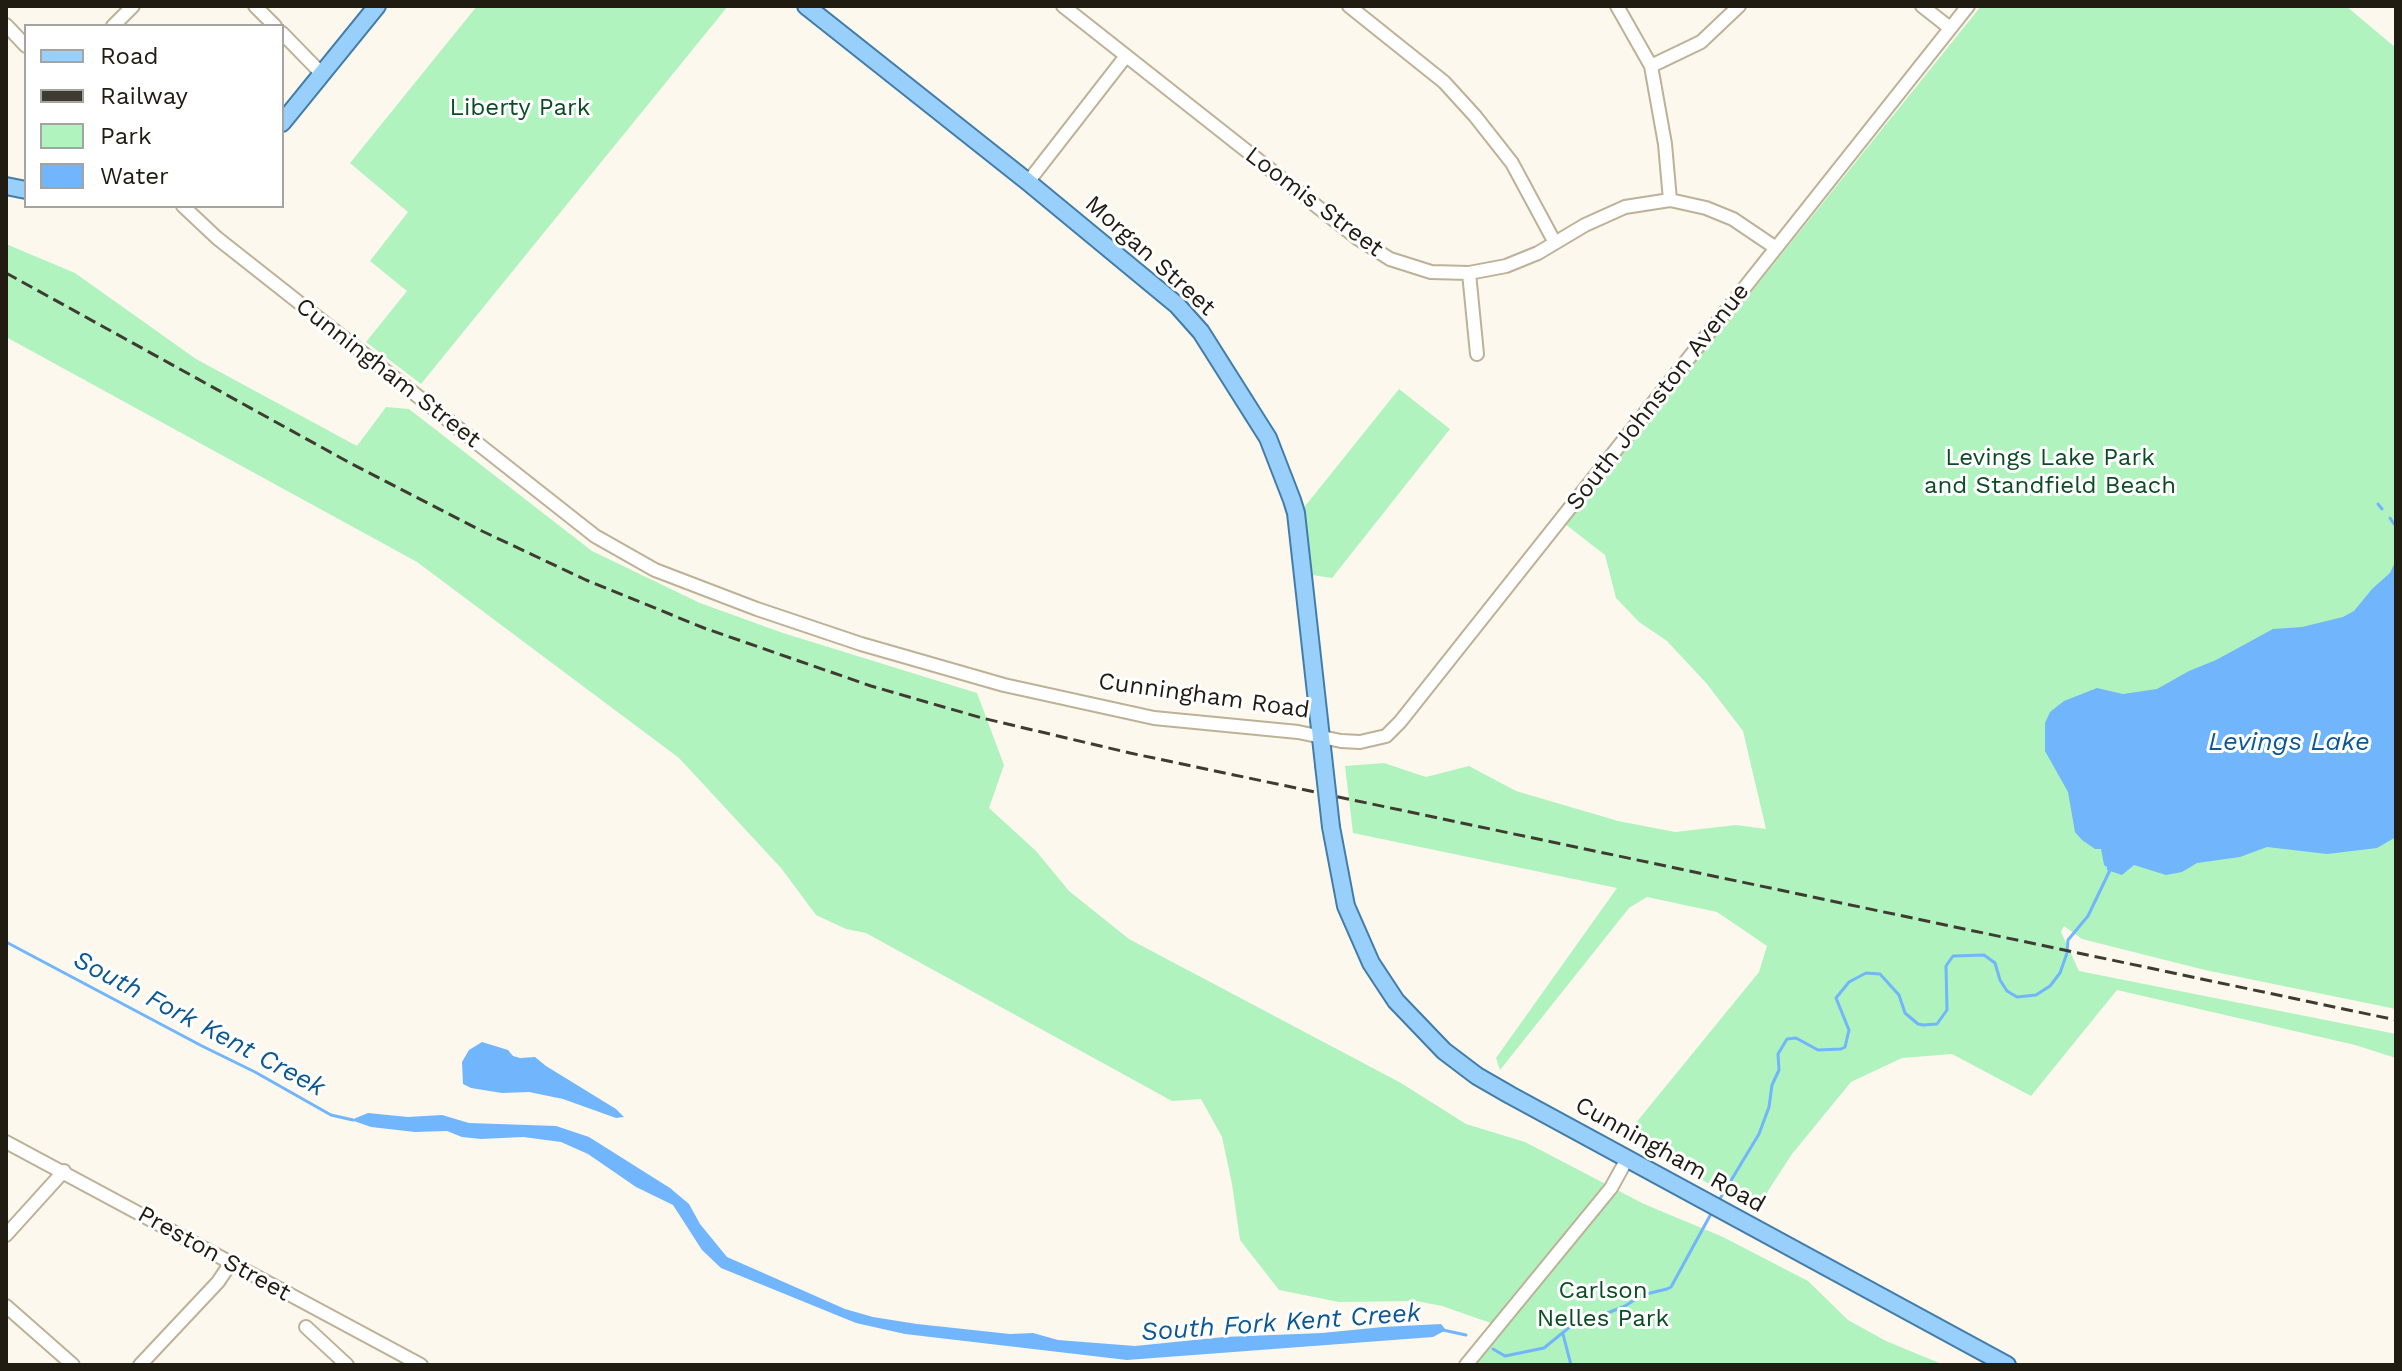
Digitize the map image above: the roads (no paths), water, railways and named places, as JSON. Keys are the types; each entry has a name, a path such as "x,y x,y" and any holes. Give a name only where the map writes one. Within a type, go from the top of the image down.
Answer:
{"main road":[{"path":"284,121 377,6"},
{"name":"Morgan Street","path":"806,6 1028,182 1177,305 1201,332 1268,438 1296,513 1322,737"},
{"name":"Cunningham Road","path":"1322,737 1331,827 1341,887 1352,925 1383,983 1411,1019 1444,1051 1477,1076 2007,1365"}],"street":[{"path":"115,24 133,6"},
{"path":"255,6 273,24"},
{"name":"Loomis Street","path":"1063,6 1357,238 1390,259 1431,272 1469,273 1506,266 1538,253 1554,241 1625,207 1670,200 1706,208 1733,219 1776,248"},
{"path":"1349,6 1444,82 1475,116 1512,163 1554,241"},
{"path":"1617,6 1651,66 1665,144 1670,200"},
{"path":"1651,66 1701,42 1739,6"},
{"path":"1922,6 1950,28"},
{"name":"South Johnston Avenue","path":"1322,737 1360,742 1386,736 1400,722 1968,6"},
{"path":"6,25 24,44"},
{"path":"284,35 322,74"},
{"path":"1028,182 1126,56"},
{"name":"Cunningham Street","path":"185,208 217,238 595,536"},
{"path":"1469,273 1477,354"},
{"name":"Cunningham Road","path":"595,536 655,570 757,609 861,644 1004,685 1154,718 1322,737"},
{"name":"Preston Street","path":"6,1142 421,1365"},
{"path":"1466,1365 1611,1188 1627,1159"},
{"path":"6,1235 64,1171"},
{"path":"140,1365 218,1282 230,1264"},
{"path":"6,1306 73,1365"},
{"path":"306,1327 347,1365"},
{"path":"392,1365 401,1354"}],"water":[{"name":"Levings Lake","path":"2396,560 2396,837 2377,848 2327,854 2267,847 2240,857 2197,863 2182,872 2166,875 2134,865 2122,875 2107,870 2101,849 2095,849 2075,832 2068,792 2045,751 2045,723 2050,712 2064,701 2097,688 2123,694 2157,689 2273,629 2302,627 2343,617 2354,611 2390,573"},
{"path":"482,1042 508,1050 520,1058 535,1057 624,1117 616,1118 563,1099 529,1092 502,1093 463,1084 462,1062 469,1050"},
{"path":"368,1113 408,1117 442,1115 469,1123 556,1126 589,1137 670,1188 689,1204 700,1224 727,1257 845,1309 873,1317 1010,1334 1033,1333 1058,1340 1135,1346 1224,1337 1441,1324 1446,1330 1433,1337 1127,1360 905,1334 856,1323 721,1268 702,1250 673,1205 636,1187 588,1154 561,1142 523,1137 481,1139 462,1137 447,1131 415,1132 371,1127 351,1120"}],"waterway":[{"path":"2378,504 2382,509"},
{"path":"2390,518 2394,524"},
{"name":"South Fork Kent Creek","path":"1718,1202 1759,1134 1779,1070 1778,1054 1787,1039 1796,1038 1818,1050 1845,1047 1849,1030 1836,998 1849,982 1866,973 1880,974 1899,995 1905,1013 1923,1025 1937,1024 1947,1010 1946,966 1953,956 1984,955 1995,963 2007,991 2017,997 2036,995 2050,986 2060,973 2068,940 2088,916 2111,868"},
{"name":"South Fork Kent Creek","path":"6,942 331,1115 353,1120"},
{"name":"South Fork Kent Creek","path":"1493,1349 1505,1356 1544,1348 1577,1321 1595,1318 1625,1306 1642,1295 1671,1287 1712,1212"},
{"name":"South Fork Kent Creek","path":"1443,1330 1466,1335"},
{"path":"1563,1334 1571,1365"}],"railway":[{"path":"6,273 350,463 482,531 586,580 704,628 871,686 982,718 1130,753 2396,1020"}],"park label":[{"name":"Liberty Park","path":"520,108"},
{"name":"Levings Lake Park and Standfield Beach","path":"2050,472"},
{"name":"Carlson Nelles Park","path":"1603,1305"}]}
